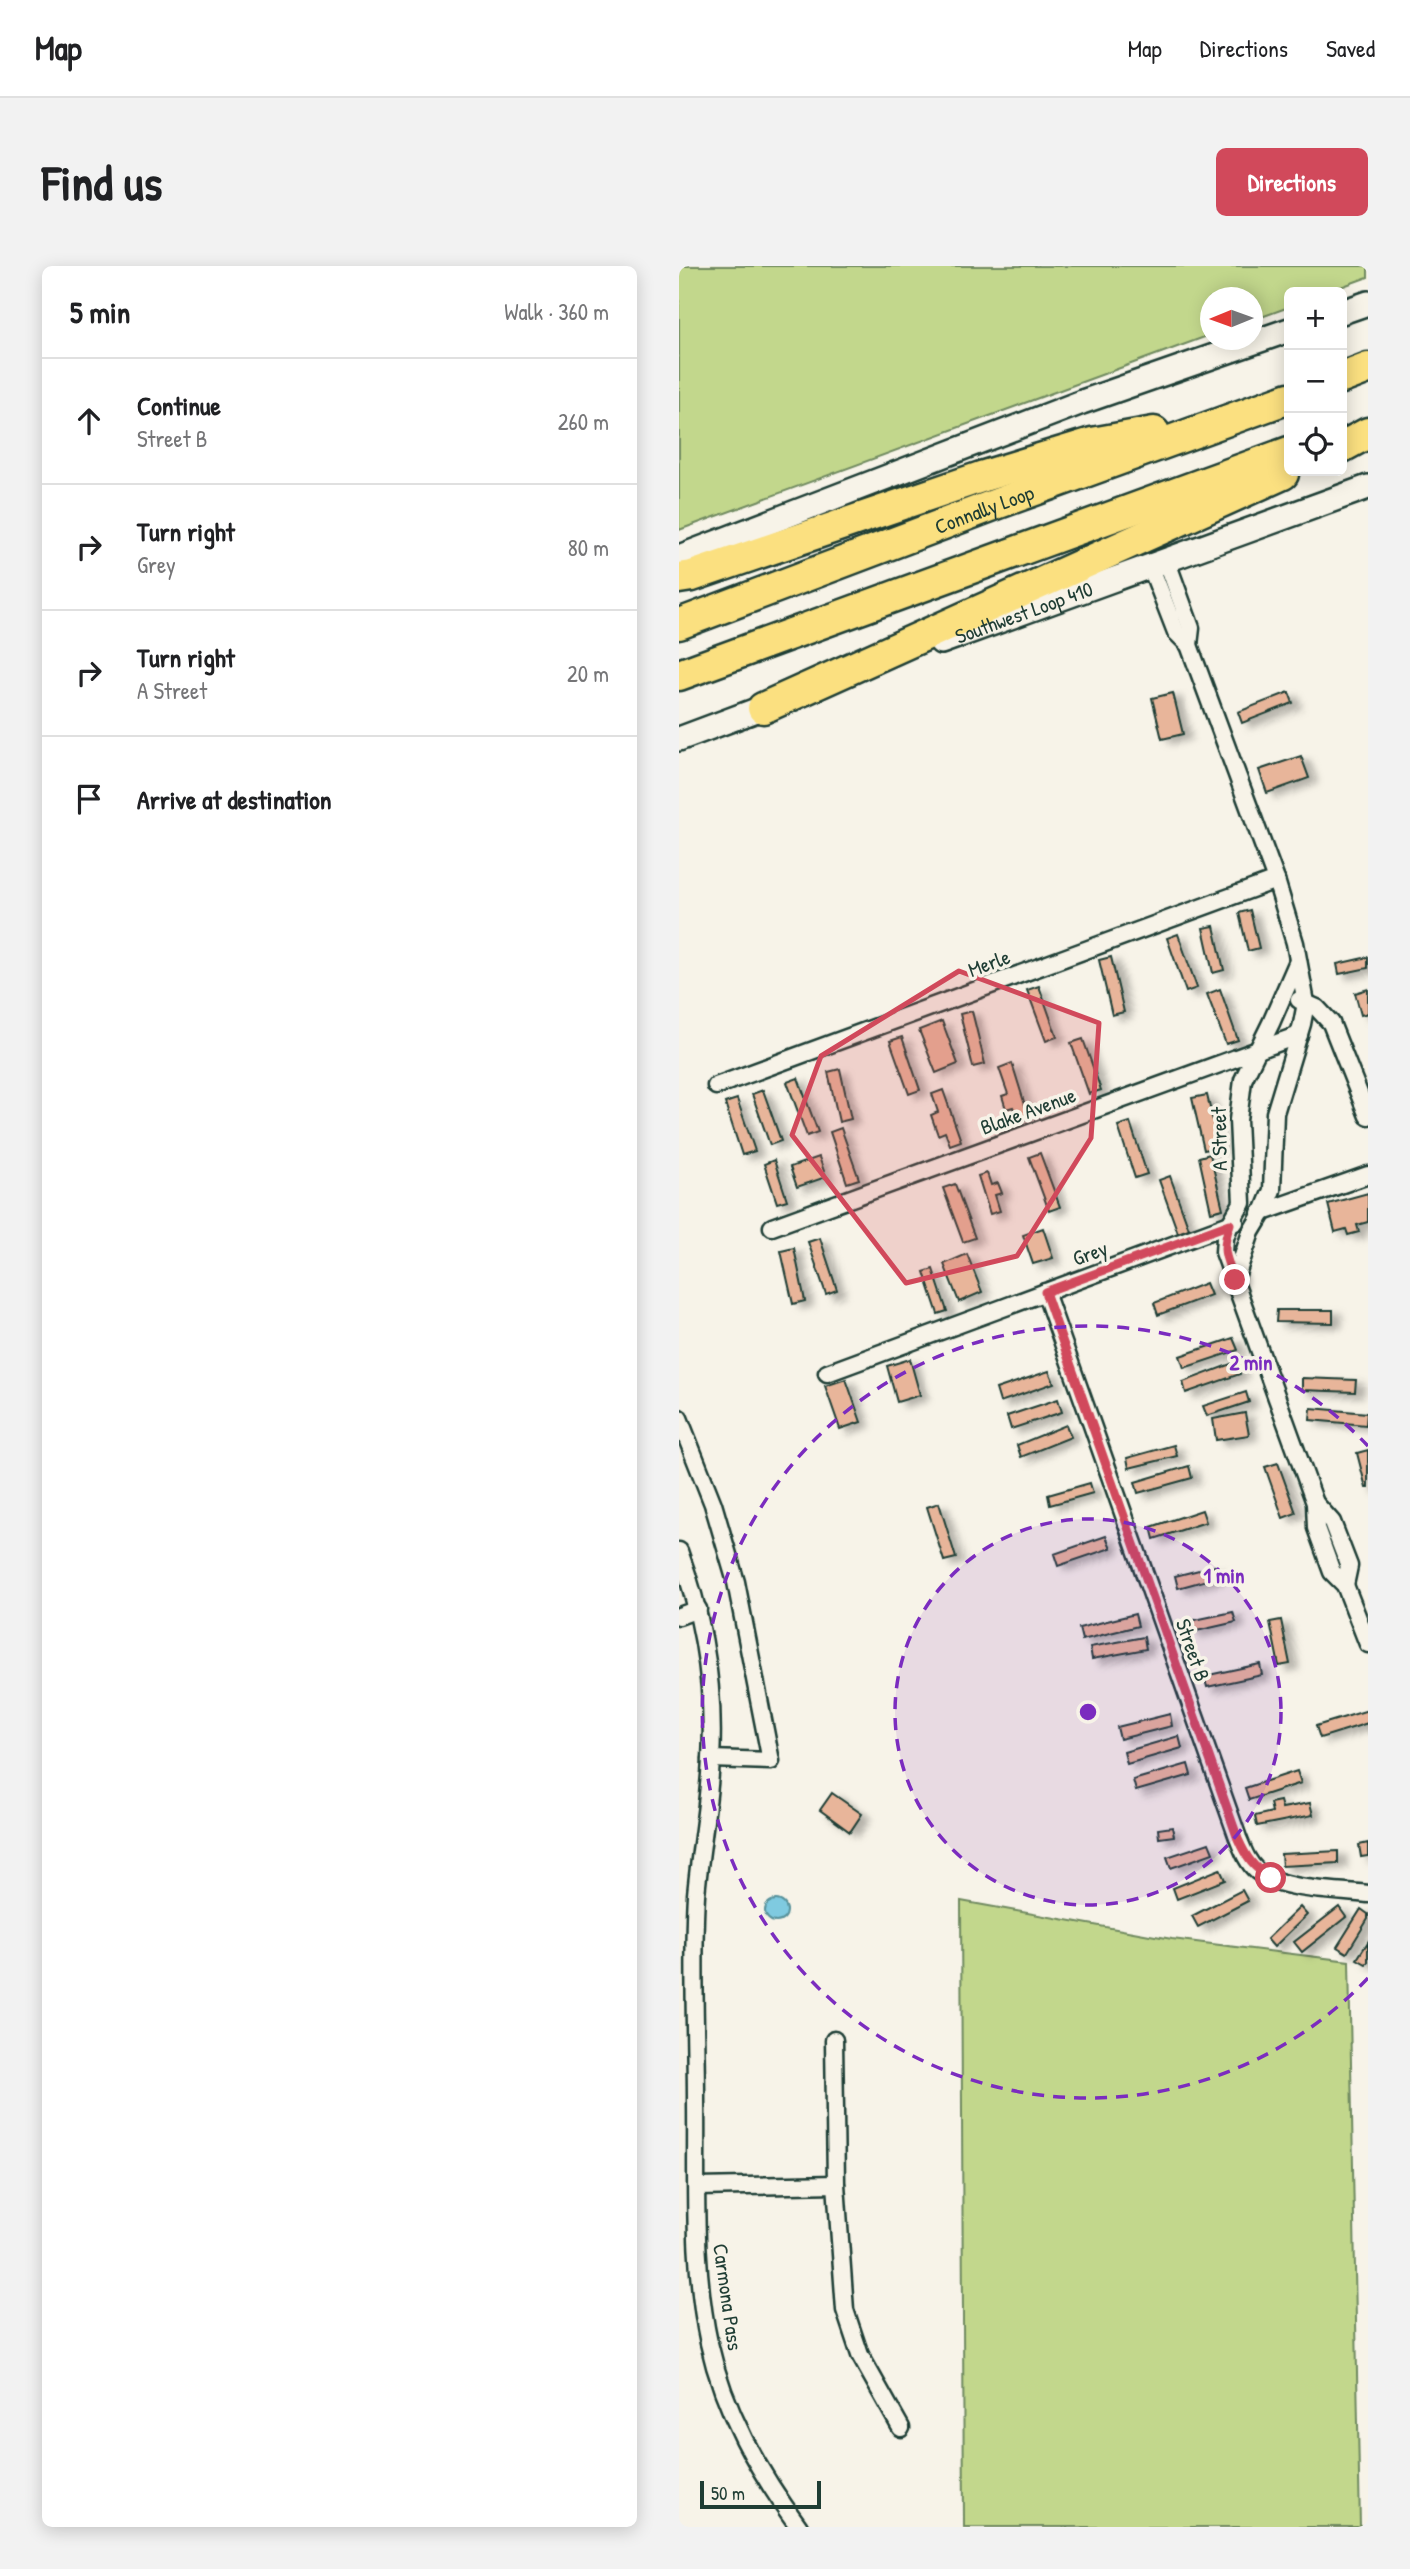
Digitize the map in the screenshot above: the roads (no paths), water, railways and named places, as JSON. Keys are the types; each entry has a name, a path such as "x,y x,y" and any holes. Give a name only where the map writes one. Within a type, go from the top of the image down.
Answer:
{"highway":[{"path":"1347,376 1368,368"},
{"name":"Connally Loop","path":"679,624 999,503 1284,400"},
{"path":"679,578 692,576 1092,443 1234,418"},
{"path":"1347,431 1368,423"},
{"path":"1347,444 1368,433"},
{"path":"679,675 1284,454"},
{"path":"763,708 1284,473"}],"main road":[{"path":"1347,310 1368,303"},
{"path":"679,557 1082,402 1284,332"},
{"name":"Southwest Loop 410","path":"679,739 1368,487"}],"street":[{"path":"1158,562 1176,632 1189,645 1276,880 1295,943 1306,1003 1275,1113 1275,1171 1272,1190 1251,1232 1235,1280"},
{"name":"Merle","path":"716,1086 1276,880"},
{"name":"A Street","path":"1298,961 1272,1023 1243,1080 1239,1098 1242,1203 1230,1224 1224,1252 1315,1503 1332,1522 1349,1566 1345,1585 1368,1644"},
{"path":"1284,993 1317,1007 1331,1023 1368,1116"},
{"name":"Blake Avenue","path":"772,1227 1299,1035"},
{"name":"Grey","path":"827,1373 1368,1175"},
{"name":"Street B","path":"1045,1292 1247,1859 1258,1871 1288,1884 1368,1894"},
{"path":"679,1418 713,1504 732,1569 771,1761 711,1759"},
{"name":"Carmona Pass","path":"679,1551 698,1609 707,1650 710,1687 711,1759 687,1971 699,2259 710,2344 728,2404 751,2455 799,2527"},
{"path":"679,1616 698,1609"},
{"path":"834,2040 836,2184 845,2310 860,2355 901,2428"},
{"path":"698,2187 836,2184"}],"water":[{"path":"776,1900 784,1903 787,1911 784,1919 776,1922 768,1919 765,1911 768,1903"}]}
